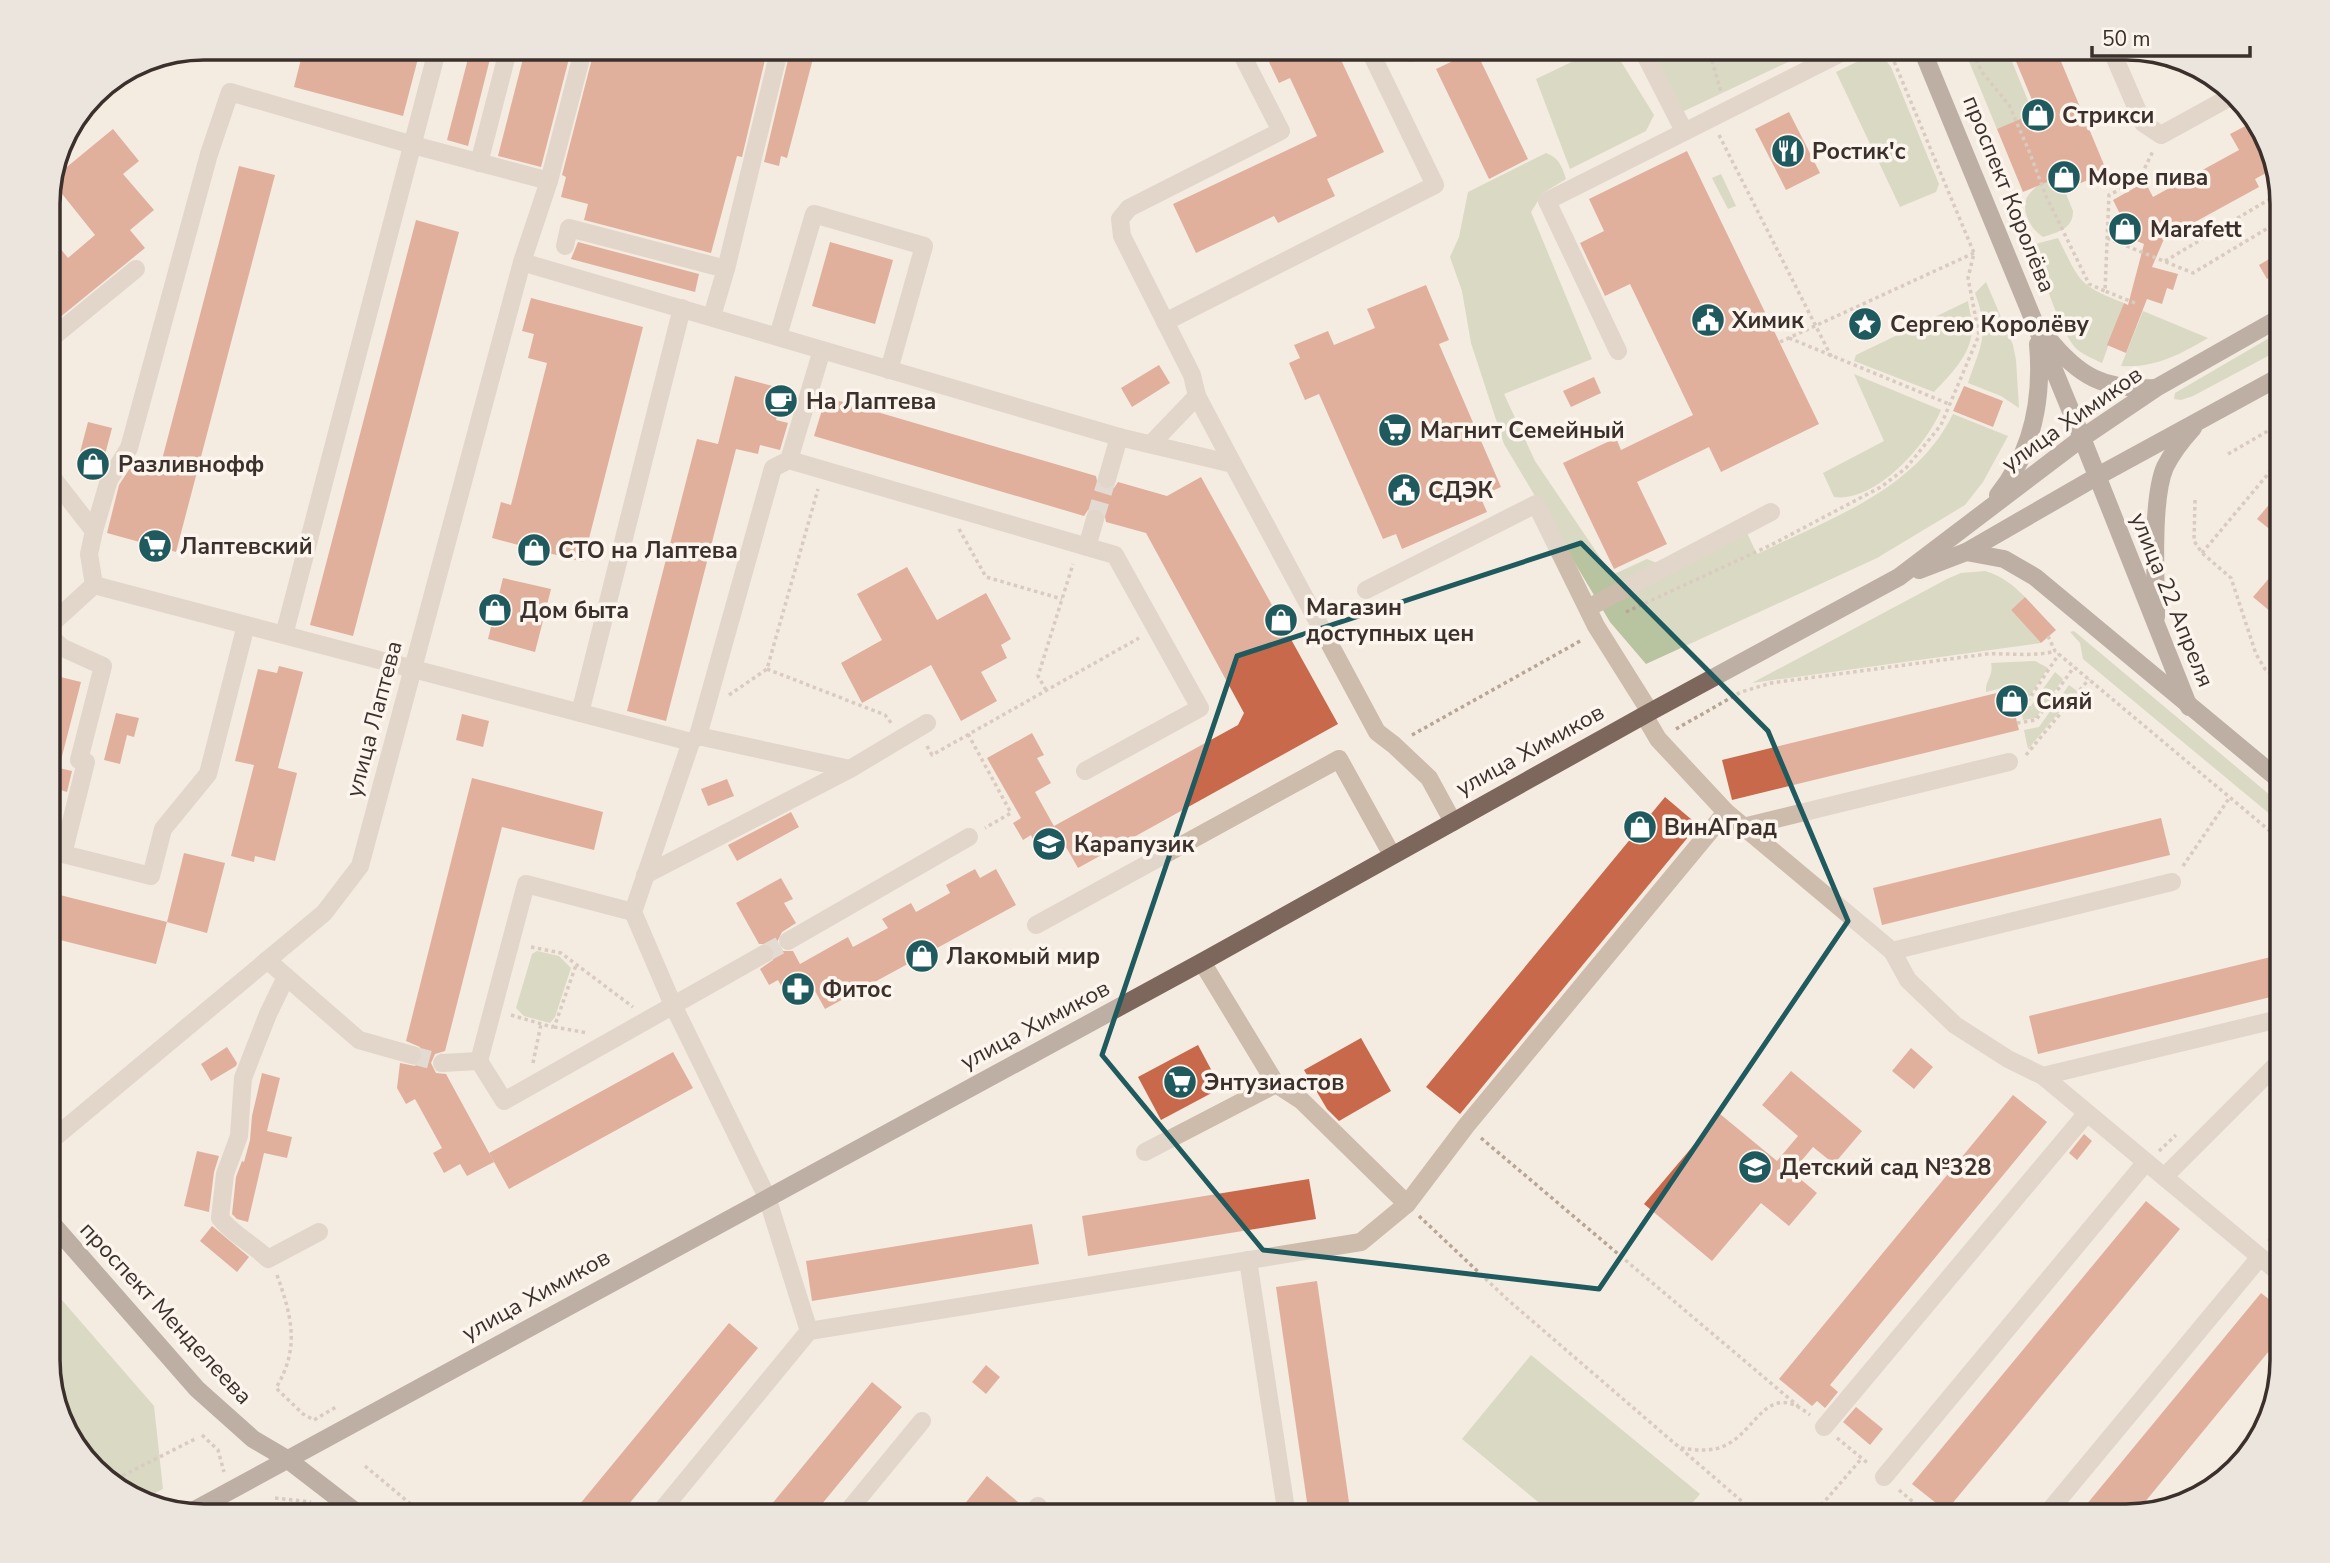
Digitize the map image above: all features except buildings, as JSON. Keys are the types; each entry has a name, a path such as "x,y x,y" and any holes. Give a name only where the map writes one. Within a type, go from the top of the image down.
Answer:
{"main road":[{"name":"проспект Королёва","path":"1926,60 2096,477"},
{"name":"улица Химиков","path":"1899,577 2082,438 2156,388 2270,323"},
{"path":"2036,324 2067,360 2096,381 2117,387 2156,388"},
{"path":"1985,512 2011,476 2030,441 2037,412 2039,386 2036,324"},
{"name":"улица Химиков","path":"205,1504 1202,962 1647,713 1899,577 1966,552 2270,382"},
{"path":"2157,628 2158,495 2164,469 2175,450 2204,418"},
{"name":"улица 22 Апреля","path":"2096,477 2189,707 2270,772"},
{"path":"1966,552 2004,559 2035,577 2189,707"},
{"name":"проспект Менделеева","path":"60,1233 197,1389 253,1439 287,1459 345,1504"}],"street":[{"path":"284,635 435,60"},
{"path":"479,163 506,60"},
{"name":"улица Лаптева","path":"60,1133 324,913 360,866 522,262 549,181 581,60"},
{"path":"712,316 777,60"},
{"path":"1245,60 1281,131 1129,208 1120,219 1122,236 1192,375 1197,396 1377,732 1429,778 1453,822"},
{"path":"1166,321 1435,185 1374,60"},
{"path":"1648,60 1684,131"},
{"path":"1618,351 1547,201 1827,60"},
{"path":"2116,60 2143,123 2161,135 2226,100"},
{"path":"94,585 89,554 94,531 109,480 129,448 209,153 230,92 549,181"},
{"path":"778,337 814,214 924,246 889,369"},
{"path":"565,246 569,228 726,269"},
{"path":"522,262 1119,438 1233,464"},
{"path":"60,331 136,269"},
{"path":"580,713 682,308"},
{"path":"789,460 822,350"},
{"path":"1151,444 1197,396"},
{"path":"1107,479 1119,438"},
{"path":"808,1332 767,1197 673,1005 633,912 705,710 773,468 789,460 1115,555 1200,708 1085,771"},
{"path":"60,487 94,531"},
{"path":"1366,590 1536,504 1596,626 1647,713 1658,739 1726,812 1892,951 1908,980 1955,1025 2008,1059 2043,1076 2270,1265"},
{"path":"1588,608 1771,512"},
{"path":"1083,546 1095,519"},
{"path":"94,585 580,713 695,739 850,769"},
{"path":"60,616 94,585"},
{"path":"60,645 103,666 79,760 86,762 63,854 151,876 163,829 208,775 246,625"},
{"path":"645,875 850,769 915,730"},
{"path":"1036,925 1339,759 1392,855"},
{"path":"1743,827 2009,762"},
{"path":"666,1504 808,1332 1361,1242 1407,1204 1466,1126 1726,812"},
{"path":"788,941 969,837"},
{"path":"1892,951 2172,882"},
{"path":"633,912 526,884 480,1061 504,1101 764,954"},
{"path":"267,960 359,1041 412,1055"},
{"path":"1202,962 1276,1084 1302,1101 1407,1204"},
{"path":"286,977 243,1078 239,1136 225,1174 220,1217 229,1229 256,1247 268,1259 319,1232"},
{"path":"2043,1076 2270,1021"},
{"path":"442,1063 480,1061"},
{"path":"2164,1178 2270,1071"},
{"path":"1145,1152 1276,1084"},
{"path":"1824,1427 2087,1113"},
{"path":"1884,1477 2146,1162"},
{"path":"2055,1504 2260,1257"},
{"path":"1248,1260 1285,1504"},
{"path":"854,1504 922,1421"}],"path":[{"path":"1710,60 1718,114 1832,358"},
{"path":"1394,745 1581,641 1596,626 1771,545 1881,487 1906,468 1924,449 1941,425 1979,335 1968,278 1974,253 1893,60"},
{"path":"1976,60 1982,72 2009,106 2046,197 2089,284 2135,303"},
{"path":"2105,291 2109,195 2139,180 2161,135"},
{"path":"2165,261 2270,199"},
{"path":"2107,238 2193,272 2270,227"},
{"path":"1780,342 1974,253"},
{"path":"1789,338 1949,404"},
{"path":"1952,396 1958,398"},
{"path":"2228,454 2270,429"},
{"path":"705,710 767,669 824,470"},
{"path":"2202,554 2270,472"},
{"path":"2195,500 2194,541 2202,554 2231,578 2256,654 2270,673"},
{"path":"946,506 986,577 1062,599"},
{"path":"1046,691 1038,676 1062,599 1083,546"},
{"path":"767,669 885,715 915,730 932,755 1156,628"},
{"path":"2048,636 2057,652 2074,667 2270,831"},
{"path":"1658,739 1741,692 1771,683 1987,654 2019,652 2040,655 2057,652"},
{"path":"2012,701 2029,699 2057,652"},
{"path":"2017,723 2036,720 2074,667"},
{"path":"2009,762 2022,758 2032,749 2089,679"},
{"path":"968,734 1011,813 969,837"},
{"path":"2172,882 2231,797"},
{"path":"528,957 531,946 561,953 649,1019"},
{"path":"514,1004 510,1016 552,1027 557,1021 576,965"},
{"path":"527,1088 541,1024"},
{"path":"1466,1126 1916,1504"},
{"path":"1407,1204 1508,1300 1745,1504"},
{"path":"2260,1257 2270,1239"},
{"path":"268,1259 277,1273 290,1311 291,1348 286,1372 276,1388 303,1414 314,1420 336,1407"},
{"path":"1679,1447 1699,1451 1724,1446 1744,1431 1768,1405 1786,1402 1798,1406"},
{"path":"202,1435 218,1450 225,1474"},
{"path":"121,1477 195,1439"},
{"path":"1822,1504 1861,1458"},
{"path":"365,1466 411,1504"},
{"path":"275,1498 311,1502"}],"highlighted area":[{"path":"1581,543 1768,731 1848,921 1599,1289 1263,1250 1102,1055 1237,656"}],"green space":[{"path":"1576,60 1620,60 1654,115 1646,131 1570,169 1536,79"},
{"path":"1657,60 1792,60 1682,112"},
{"path":"1861,60 1886,60 1891,67 1939,184 1936,192 1900,207 1836,72"},
{"path":"1968,60 2011,60 2073,211 2067,226 2043,237 2035,230 2025,211 2025,205 2029,194 2037,186 1997,129"},
{"path":"1546,153 1559,163 1566,179 1543,193 1531,212 1592,359 1504,394 1535,461 1612,575 1647,559 1667,567 1744,527 1757,554 1841,515 1893,483 1916,463 1937,441 1953,414 2008,436 1983,482 1965,505 1877,558 1646,664 1610,622 1504,444 1471,343 1462,291 1450,257 1459,237 1468,192"},
{"path":"1721,174 1736,206 1728,209 1712,178"},
{"path":"2058,238 2076,273 2088,286 2124,303 2102,363 2079,351 2067,335 2055,310 2032,245"},
{"path":"1986,282 2013,345 2019,408 2001,396 1968,383 1980,349 1983,329 1975,293"},
{"path":"1968,301 1972,327 1968,348 1959,364 1934,392 1854,361 1856,355"},
{"path":"2143,311 2208,338 2156,363 2121,366"},
{"path":"2270,338 2270,355 2193,396 2174,399 2175,393"},
{"path":"1854,374 1941,410 1924,440 1882,482 1850,496 1834,497 1823,473 1884,441"},
{"path":"1985,571 2007,581 2025,597 2011,610 2041,643 1752,683 1947,579 1961,573"},
{"path":"2074,631 2270,795 2270,814 2083,659 2080,643 2070,632"},
{"path":"2035,661 2048,668 2029,697 2016,699 2013,685 1986,692 1991,663"},
{"path":"2055,672 2063,679 2036,718 2023,720 2021,707 2031,706"},
{"path":"2069,685 2077,691 2028,749 2024,730 2039,727"},
{"path":"537,951 559,956 571,968 555,1017 550,1023 524,1016 516,1008 532,954"},
{"path":"60,1298 154,1406 163,1489 153,1494 124,1479 95,1454 79,1431 70,1414 61,1378"},
{"path":"1531,1355 1700,1494 1691,1504 1541,1504 1462,1439"}],"tunnel":[{"path":"1095,519 1107,479"},
{"path":"764,954 788,941"},
{"path":"412,1055 442,1063"}],"place":[{"name":"Стрикси","path":"2038,115"},
{"name":"Ростик'с","path":"1788,151"},
{"name":"Море пива","path":"2064,177"},
{"name":"Marafett","path":"2125,229"},
{"name":"Химик","path":"1708,320"},
{"name":"Сергею Королёву","path":"1865,324"},
{"name":"На Лаптева","path":"781,401"},
{"name":"Магнит Семейный","path":"1395,430"},
{"name":"Разливнофф","path":"93,464"},
{"name":"СДЭК","path":"1404,490"},
{"name":"Лаптевский","path":"155,546"},
{"name":"СТО на Лаптева","path":"534,550"},
{"name":"Дом быта","path":"495,610"},
{"name":"Магазин доступных цен","path":"1281,620"},
{"name":"Сияй","path":"2012,701"},
{"name":"ВинАГрад","path":"1640,827"},
{"name":"Карапузик","path":"1049,844"},
{"name":"Лакомый мир","path":"922,956"},
{"name":"Фитос","path":"798,989"},
{"name":"Энтузиастов","path":"1180,1082"},
{"name":"Детский сад №328","path":"1755,1167"}]}
